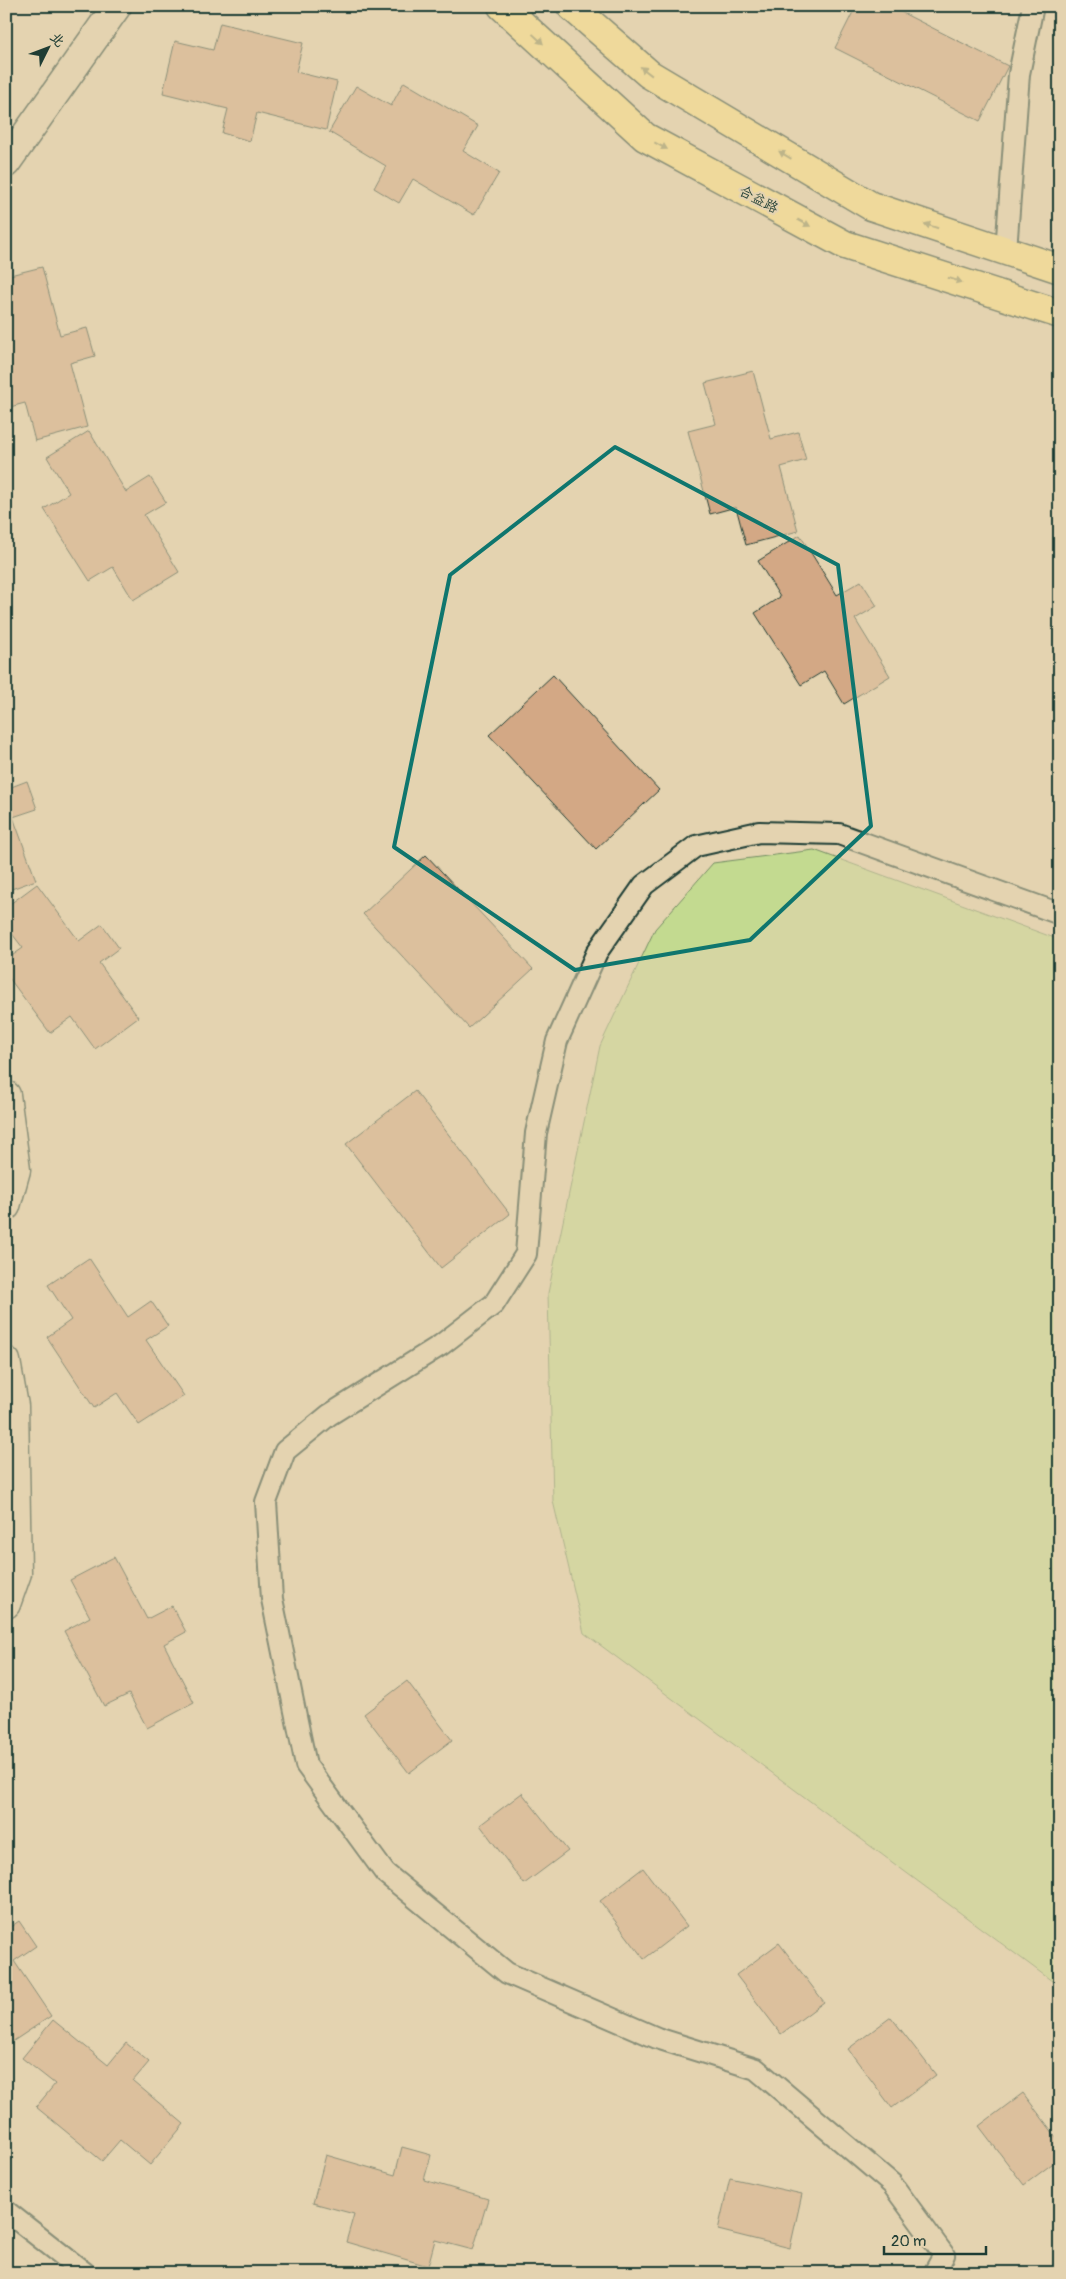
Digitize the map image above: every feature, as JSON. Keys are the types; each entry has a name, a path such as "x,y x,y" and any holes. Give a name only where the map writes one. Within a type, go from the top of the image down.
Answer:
{"main road":[{"name":"合益路","path":"502,6 645,137 846,245 1060,314"},
{"path":"571,6 649,74 871,206 1060,269"}],"street":[{"path":"6,163 117,6"},
{"path":"6,1095 16,1170 6,1206"},
{"path":"6,1361 9,1390 14,1406 17,1572 6,1604"}],"lane":[{"path":"1006,251 1019,74 1033,6"},
{"path":"934,2273 944,2255 892,2184 756,2069 658,2038 507,1973 385,1873 306,1765 272,1599 266,1502 285,1451 329,1415 441,1345 494,1304 526,1254 536,1133 557,1041 597,952 644,885 696,846 759,832 839,834 1060,914"},
{"path":"6,2211 84,2273"}],"highlighted area":[{"path":"615,447 838,565 871,826 750,940 575,970 394,847 450,575"}],"green space":[{"path":"814,850 1060,940 1060,1987 584,1633 553,1501 548,1293 600,1046 655,929 713,863"}],"building":[{"path":"856,6 889,6 1008,66 980,121 835,48"},
{"path":"220,23 303,43 296,72 337,82 326,130 257,113 250,141 222,133 228,109 163,93 175,41 213,50"},
{"path":"404,82 478,126 463,151 499,173 474,215 413,179 399,203 374,188 386,166 329,132 356,86 391,106"},
{"path":"42,267 60,335 87,328 95,356 70,363 87,427 35,441 25,403 6,408 6,276"},
{"path":"753,371 771,439 798,432 806,460 781,467 798,531 746,545 736,507 710,514 688,431 716,424 705,383"},
{"path":"89,431 126,492 150,477 166,502 144,515 179,572 133,600 113,567 90,581 44,509 69,493 47,457"},
{"path":"800,535 837,595 861,581 877,606 855,619 890,676 844,704 824,671 801,685 755,613 780,597 758,561"},
{"path":"553,675 659,790 596,849 489,735"},
{"path":"27,781 37,809 13,817 36,880 6,891 6,789"},
{"path":"426,855 533,969 469,1028 363,914"},
{"path":"37,884 79,941 102,924 119,948 99,963 138,1017 95,1049 72,1017 50,1033 6,974 6,960 23,948 6,926 6,907"},
{"path":"415,1091 510,1214 441,1268 346,1144"},
{"path":"89,1258 128,1317 151,1301 168,1326 146,1340 184,1396 139,1425 117,1393 94,1408 47,1337 71,1320 48,1285"},
{"path":"114,1557 147,1619 172,1606 186,1632 164,1644 194,1703 147,1728 129,1694 104,1706 64,1631 90,1617 70,1580"},
{"path":"407,1681 452,1740 409,1773 364,1714"},
{"path":"522,1793 568,1851 524,1884 480,1825"},
{"path":"643,1868 687,1926 644,1959 600,1901"},
{"path":"19,1921 36,1946 14,1961 51,2016 6,2046 6,1930"},
{"path":"779,1943 824,2002 781,2034 736,1975"},
{"path":"891,2017 936,2075 892,2108 848,2049"},
{"path":"53,2020 108,2065 126,2043 149,2062 133,2081 184,2124 150,2165 120,2140 102,2161 36,2107 55,2084 22,2058"},
{"path":"1023,2093 1060,2142 1060,2158 1024,2185 979,2126"},
{"path":"402,2147 431,2155 424,2180 488,2199 473,2250 435,2240 428,2266 346,2242 354,2214 313,2203 326,2155 395,2175"},
{"path":"730,2178 802,2194 790,2248 718,2230"}]}
